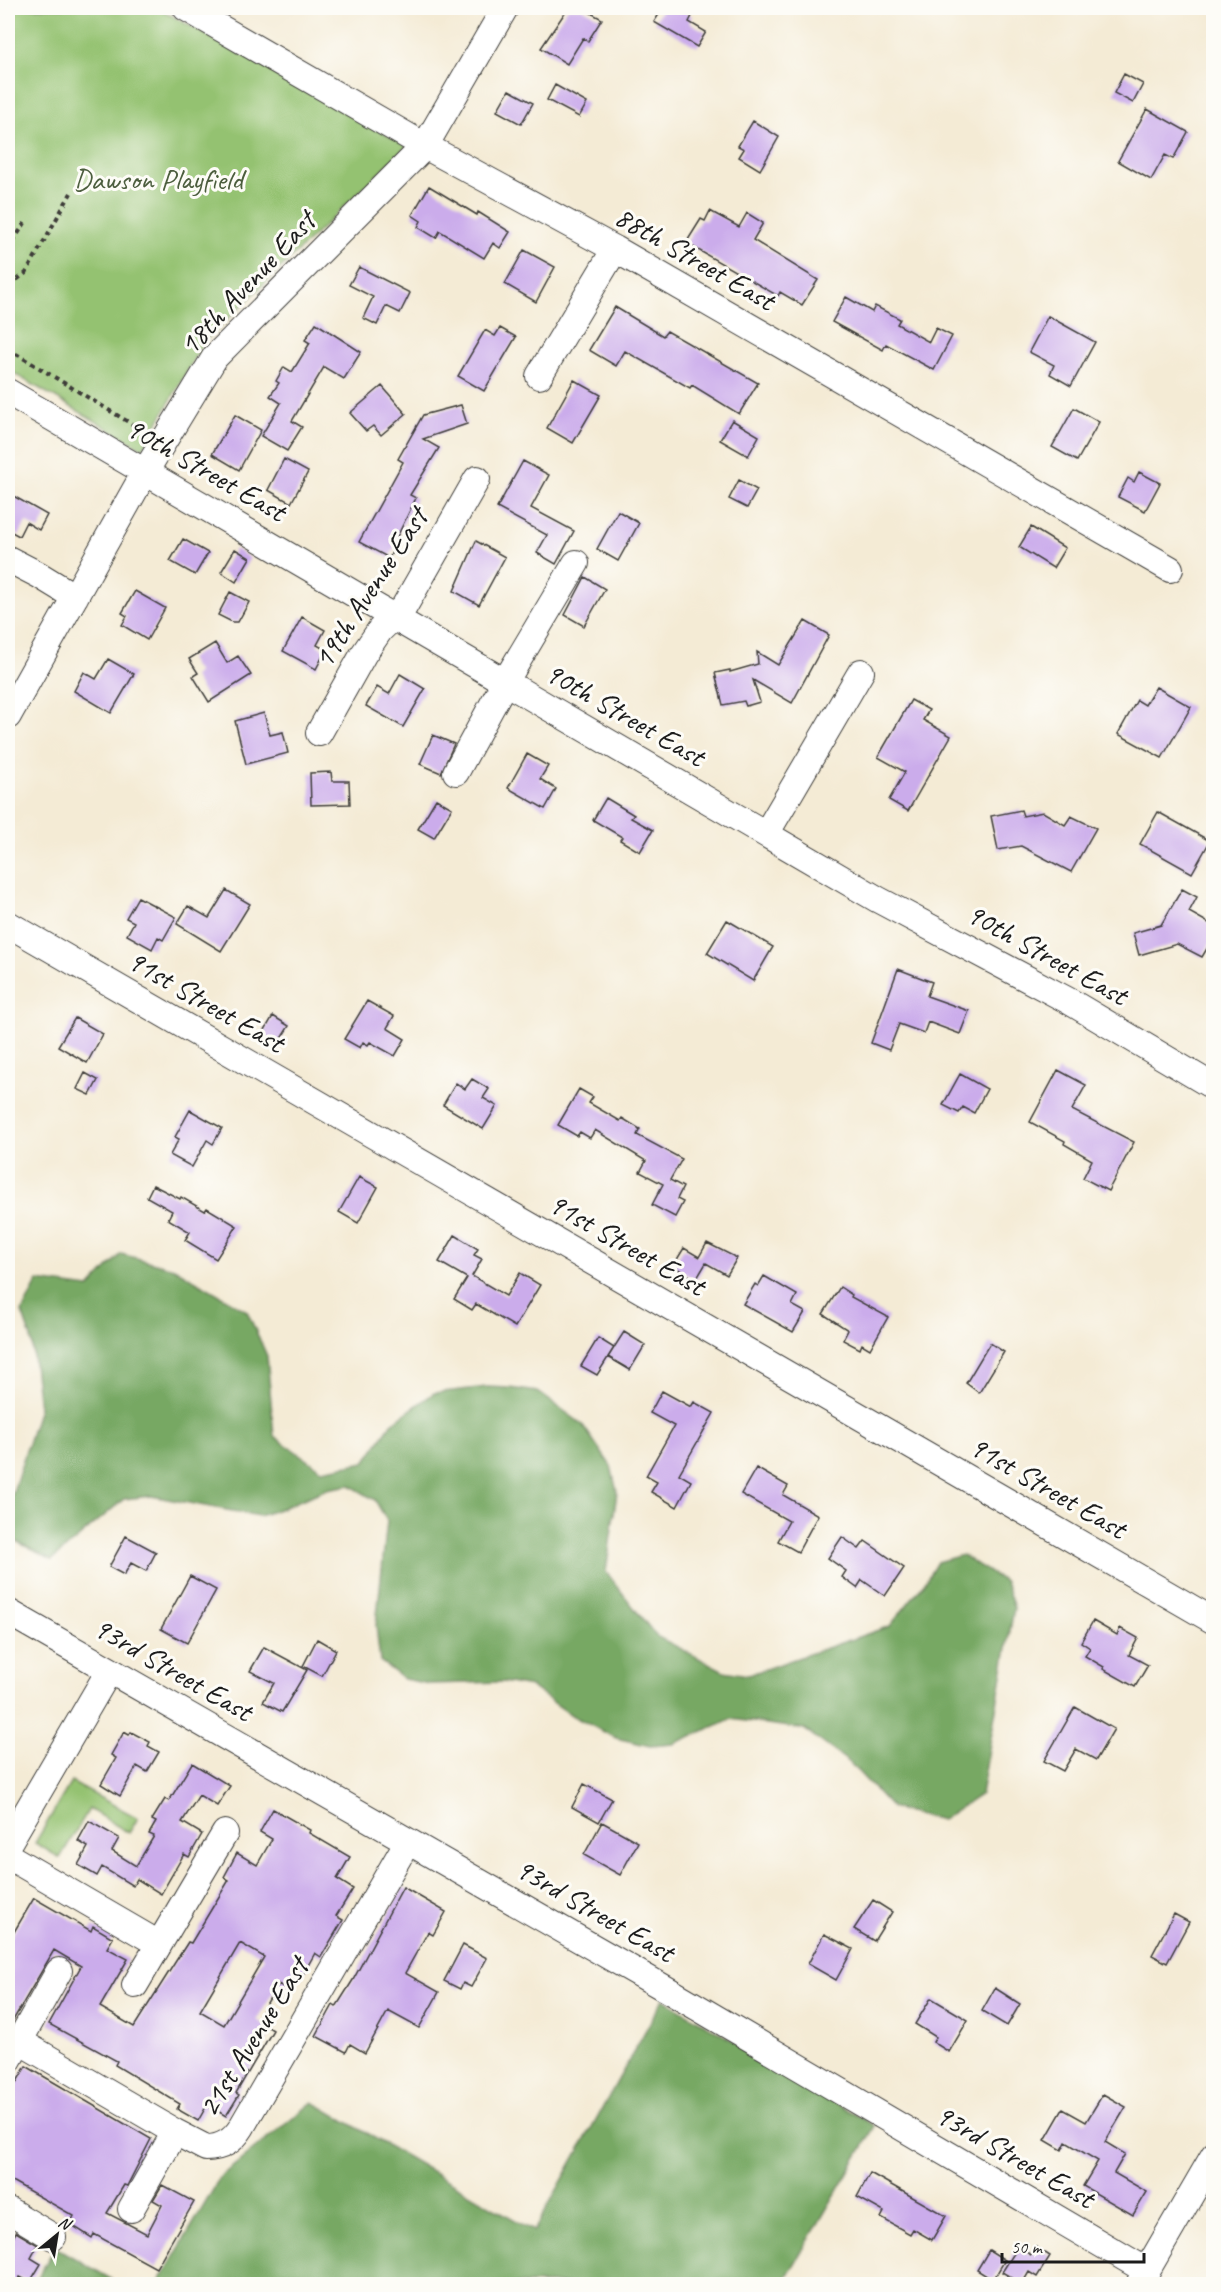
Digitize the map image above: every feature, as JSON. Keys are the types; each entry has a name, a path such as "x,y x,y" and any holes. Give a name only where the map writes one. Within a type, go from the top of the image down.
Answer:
{"street":[{"name":"88th Street East","path":"186,8 424,146 615,249 1170,568"},
{"name":"18th Avenue East","path":"8,716 145,472 215,357 424,146 505,8"},
{"path":"539,376 615,249"},
{"name":"90th Street East","path":"8,392 877,899 1069,1001 1214,1087"},
{"name":"19th Avenue East","path":"319,733 363,655 392,616 404,607 477,479"},
{"path":"8,559 75,597"},
{"path":"456,772 505,682 576,563"},
{"path":"766,834 861,672"},
{"name":"91st Street East","path":"8,924 1214,1621"},
{"name":"93rd Street East","path":"8,1612 673,1993 1143,2278"},
{"path":"8,1844 109,1671"},
{"path":"135,1985 225,1833"},
{"name":"21st Avenue East","path":"131,2210 175,2132 206,2148 220,2146 237,2136 408,1841"},
{"path":"8,1856 159,1944"},
{"path":"59,1971 13,2051 175,2132"},
{"path":"1143,2278 1214,2155"},
{"path":"8,2210 53,2237"}],"path":[{"path":"8,280 18,279 26,273 71,193"},
{"path":"8,249 25,223"},
{"path":"8,349 140,429"}],"green space":[{"name":"Dawson Playfield","path":"8,8 158,8 407,146 203,343 143,449 8,370"},
{"path":"121,1254 174,1268 247,1311 267,1356 274,1436 322,1470 365,1462 392,1423 434,1393 487,1387 538,1392 582,1424 611,1466 617,1492 606,1572 656,1636 724,1671 748,1675 890,1626 925,1582 937,1562 962,1555 1005,1582 1014,1608 981,1794 942,1820 892,1808 850,1763 804,1729 731,1719 673,1744 650,1746 616,1738 573,1716 531,1687 503,1682 429,1684 404,1679 380,1661 376,1625 387,1521 375,1500 350,1485 327,1489 259,1516 151,1496 124,1499 52,1560 8,1537 8,1508 39,1408 31,1338 22,1312 38,1281 89,1288"},
{"path":"71,1782 138,1818 129,1833 89,1809 60,1858 35,1843"},
{"path":"663,1999 875,2126 783,2284 158,2284 221,2176 313,2102 534,2231"},
{"path":"55,2247 120,2284 34,2284"}],"building":[{"path":"568,8 582,8 602,19 588,41 583,38 567,64 541,48"},
{"path":"663,8 678,8 692,16 689,22 706,32 697,47 654,22"},
{"path":"1124,74 1143,84 1133,103 1114,93"},
{"path":"555,85 587,103 579,117 547,100"},
{"path":"509,90 533,103 521,124 497,111"},
{"path":"1147,109 1188,132 1173,159 1165,155 1151,180 1118,161"},
{"path":"753,121 779,137 760,170 739,157 744,149 738,146"},
{"path":"429,186 510,232 500,248 493,243 484,258 440,231 436,238 418,227 421,221 412,215"},
{"path":"710,211 739,227 747,213 763,223 753,240 818,280 802,305 780,292 778,296 686,243 701,219 705,221"},
{"path":"524,250 555,267 536,302 505,284"},
{"path":"359,267 410,293 400,313 386,306 377,325 363,318 373,297 349,285"},
{"path":"846,297 872,312 875,306 900,319 897,324 929,342 936,328 952,336 934,370 886,344 883,350 832,322"},
{"path":"615,307 663,336 667,331 758,383 739,414 692,385 690,388 625,351 616,366 589,350"},
{"path":"1048,316 1095,342 1071,386 1050,374 1054,365 1029,352"},
{"path":"316,323 361,352 344,379 324,367 292,421 302,427 287,451 261,436 281,403 270,396 279,383 276,381 284,367 292,372 310,343 305,340"},
{"path":"500,328 516,337 484,391 458,376 485,330 495,336"},
{"path":"574,380 601,395 573,443 547,428"},
{"path":"382,386 406,414 381,435 373,426 366,431 350,413"},
{"path":"461,405 467,424 423,439 439,448 410,495 416,498 389,558 359,542 403,462 398,459 423,415"},
{"path":"1074,408 1099,422 1077,461 1052,447"},
{"path":"235,415 261,430 239,470 212,454"},
{"path":"732,420 759,436 748,456 720,440"},
{"path":"284,459 308,472 291,503 268,490"},
{"path":"523,461 549,475 531,508 574,531 556,564 537,553 547,535 497,508"},
{"path":"1139,472 1160,483 1145,511 1118,497 1128,478 1134,482"},
{"path":"739,480 757,490 747,508 729,499"},
{"path":"8,493 47,515 39,530 26,522 19,536 8,530"},
{"path":"618,511 639,523 618,561 597,549"},
{"path":"1031,527 1065,548 1053,568 1019,547"},
{"path":"183,539 208,553 195,575 170,561"},
{"path":"476,541 505,557 479,605 454,591"},
{"path":"235,549 250,558 236,582 221,572"},
{"path":"585,577 605,589 584,626 565,615"},
{"path":"135,591 165,608 147,640 122,625 127,616 122,613"},
{"path":"230,592 249,602 238,622 232,622 218,615"},
{"path":"302,617 325,630 317,645 326,650 316,669 283,651"},
{"path":"805,621 829,635 792,703 753,680 760,702 746,706 744,701 723,705 715,673 730,670 730,672 758,664 757,652 778,665"},
{"path":"215,643 227,663 238,656 251,675 209,702 193,676 198,673 189,659"},
{"path":"108,659 134,674 111,713 74,691 84,672 96,679"},
{"path":"400,674 425,689 403,727 366,706 377,687 389,694"},
{"path":"1156,687 1191,707 1162,758 1118,734 1137,700 1145,705"},
{"path":"911,700 929,710 923,720 951,736 908,811 889,800 905,772 878,757"},
{"path":"264,713 270,735 283,732 288,753 246,764 235,721"},
{"path":"433,735 454,744 441,773 420,764"},
{"path":"527,754 548,766 540,779 556,789 545,809 508,788"},
{"path":"331,772 332,781 349,781 350,804 311,805 310,773"},
{"path":"606,798 634,815 631,818 653,830 640,852 620,840 622,837 593,820"},
{"path":"436,799 452,808 434,838 418,829"},
{"path":"1021,810 1023,816 1043,812 1065,825 1071,816 1096,828 1071,872 1021,846 998,850 991,816"},
{"path":"1158,812 1210,841 1192,873 1140,844"},
{"path":"1182,889 1197,897 1189,912 1214,926 1214,937 1202,957 1177,944 1139,955 1133,933 1161,925"},
{"path":"226,890 250,904 221,951 177,924 188,906 209,918"},
{"path":"138,897 176,917 163,940 158,937 152,949 127,935 134,922 126,918"},
{"path":"727,920 773,947 753,981 707,953"},
{"path":"898,969 932,982 927,996 969,1011 960,1034 928,1022 924,1033 899,1024 889,1050 871,1043"},
{"path":"367,1001 394,1016 387,1028 405,1039 395,1056 370,1042 368,1045 363,1042 360,1048 344,1039"},
{"path":"273,1016 289,1026 277,1045 262,1035"},
{"path":"75,1018 103,1034 87,1063 58,1046"},
{"path":"1058,1070 1086,1085 1072,1110 1134,1142 1108,1191 1083,1178 1092,1160 1064,1144 1065,1141 1030,1122"},
{"path":"85,1073 98,1080 90,1095 77,1089"},
{"path":"960,1074 987,1089 974,1113 963,1107 959,1113 943,1105"},
{"path":"472,1079 489,1089 483,1098 497,1106 483,1129 443,1105 456,1083 465,1089"},
{"path":"579,1089 593,1097 589,1103 620,1121 622,1118 640,1129 637,1135 682,1159 670,1180 683,1187 677,1199 683,1202 675,1217 652,1205 663,1184 640,1172 646,1161 595,1130 590,1138 580,1132 577,1136 558,1125"},
{"path":"190,1110 222,1128 213,1144 207,1140 192,1167 170,1155 179,1139 175,1137"},
{"path":"359,1177 378,1187 358,1223 339,1212"},
{"path":"153,1185 205,1211 207,1208 237,1226 216,1259 185,1240 190,1232 168,1219 172,1211 147,1197"},
{"path":"455,1235 478,1249 474,1255 482,1259 472,1276 506,1296 520,1273 540,1285 515,1327 476,1304 472,1310 454,1299 467,1278 439,1262"},
{"path":"707,1243 737,1258 727,1275 706,1263 696,1280 673,1266 684,1248 699,1257"},
{"path":"764,1276 797,1295 792,1305 805,1312 793,1332 743,1304 755,1284 758,1286"},
{"path":"840,1287 852,1295 851,1297 888,1317 870,1349 862,1344 860,1349 843,1340 848,1330 823,1314"},
{"path":"624,1332 645,1345 630,1370 608,1357"},
{"path":"598,1338 614,1348 597,1375 581,1366"},
{"path":"990,1343 1004,1352 979,1393 966,1383"},
{"path":"662,1391 691,1407 694,1402 714,1413 679,1474 691,1481 677,1507 651,1492 657,1482 646,1476 674,1426 650,1413"},
{"path":"756,1468 788,1486 783,1495 818,1515 798,1552 778,1541 789,1521 741,1494"},
{"path":"126,1536 156,1552 146,1571 131,1563 124,1575 109,1567"},
{"path":"842,1537 859,1549 865,1541 904,1568 885,1596 862,1580 857,1588 842,1577 846,1571 828,1558"},
{"path":"190,1576 216,1590 187,1643 161,1629"},
{"path":"1093,1621 1117,1635 1120,1628 1138,1638 1129,1655 1148,1665 1135,1687 1085,1656 1090,1648 1081,1642"},
{"path":"317,1639 336,1650 322,1676 303,1666"},
{"path":"264,1647 307,1670 282,1712 263,1702 274,1683 250,1671"},
{"path":"1075,1707 1114,1729 1096,1760 1076,1749 1063,1771 1044,1761"},
{"path":"124,1732 129,1735 131,1732 150,1742 148,1746 159,1752 147,1772 137,1766 120,1796 101,1784 116,1758 111,1755"},
{"path":"192,1763 230,1786 217,1806 199,1795 182,1822 202,1834 189,1857 184,1854 161,1894 137,1879 133,1886 102,1867 97,1876 78,1865 88,1847 78,1841 89,1821 119,1838 112,1851 136,1866 154,1836 149,1834 156,1822 152,1820 165,1799 169,1801"},
{"path":"584,1784 612,1799 599,1822 572,1807"},
{"path":"273,1809 310,1830 309,1833 350,1857 337,1879 353,1889 336,1916 343,1920 321,1957 315,1953 301,1978 295,1975 287,1989 278,1984 257,2020 273,2030 236,2093 239,2095 226,2116 207,2105 198,2121 177,2109 180,2104 115,2065 117,2061 49,2024 81,1966 54,1950 8,2029 8,1942 34,1898 91,1931 93,1926 113,1938 107,1948 128,1959 100,2007 134,2027 188,1942 191,1943 229,1880 224,1877 237,1853 257,1865 272,1839 260,1832","holes":["240,1943 264,1957 224,2025 200,2011"]},
{"path":"602,1822 638,1842 620,1875 584,1855"},
{"path":"403,1887 446,1912 433,1935 428,1932 405,1973 439,1992 419,2028 388,2011 365,2053 350,2044 346,2052 316,2036 333,2005 336,2007 353,1980"},
{"path":"873,1900 892,1912 874,1941 854,1929"},
{"path":"1174,1914 1189,1922 1167,1963 1152,1955"},
{"path":"824,1934 853,1949 836,1980 808,1964"},
{"path":"463,1945 487,1958 471,1987 463,1983 460,1989 444,1981"},
{"path":"995,1988 1020,2004 1007,2026 982,2011"},
{"path":"931,1998 968,2020 949,2052 933,2042 936,2037 915,2024"},
{"path":"26,2066 151,2139 127,2186 124,2185 107,2213 147,2234 162,2205 153,2200 162,2185 194,2202 156,2268 94,2234 92,2238 70,2224 74,2216 8,2179 8,2097"},
{"path":"1103,2094 1126,2107 1105,2142 1125,2154 1114,2173 1147,2192 1133,2215 1083,2186 1098,2161 1066,2142 1062,2150 1045,2140 1063,2109 1086,2122"},
{"path":"870,2173 946,2216 932,2240 913,2229 910,2234 881,2218 884,2212 857,2197"},
{"path":"16,2232 38,2245 31,2258 41,2264 30,2282 20,2277 15,2284 8,2284 8,2248"},
{"path":"1018,2247 1031,2255 1036,2247 1050,2256 1037,2277 1029,2272 1022,2284 1002,2272"},
{"path":"989,2250 1005,2260 993,2280 977,2270"}]}
